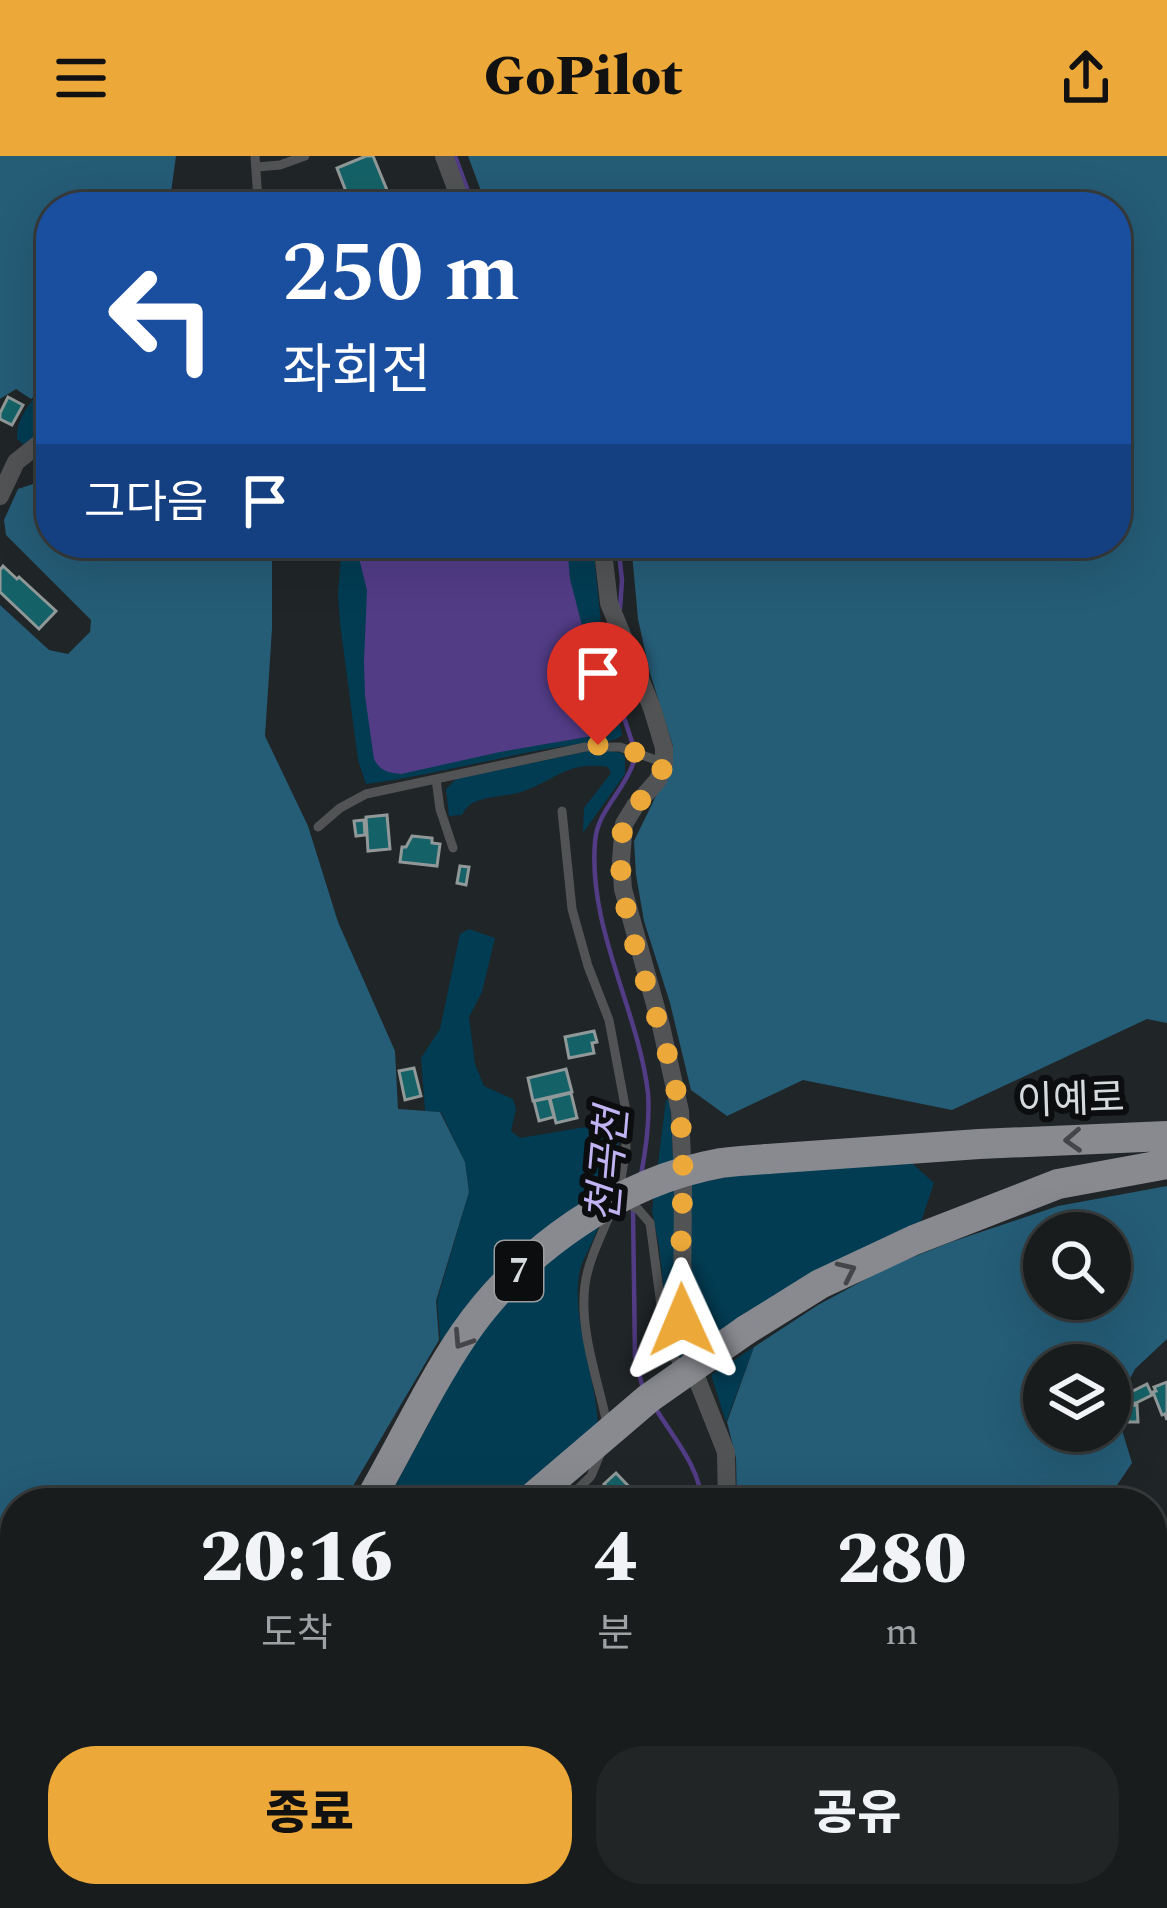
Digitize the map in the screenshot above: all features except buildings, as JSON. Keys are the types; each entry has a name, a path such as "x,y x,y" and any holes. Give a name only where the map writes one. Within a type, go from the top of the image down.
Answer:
{"highway":[{"name":"이예로","path":"377,1488 465,1333 506,1283 576,1226 624,1196 721,1163 1167,1136"},
{"name":"이예로","path":"544,1488 649,1398 820,1284 1058,1184 1167,1164"}],"street":[{"path":"444,156 458,192"},
{"path":"0,496 16,462 36,446"},
{"path":"604,558 609,602 664,748 658,780 628,814 621,860 629,917 680,1112 680,1295 704,1398 726,1452 727,1488"}],"lane":[{"path":"258,192 256,162 289,163 305,156"},
{"path":"318,827 354,799 386,788 598,745 620,747 664,763"},
{"path":"436,779 453,848"},
{"path":"562,812 572,909 609,1021 625,1106 624,1167 585,1280 584,1301 607,1422 606,1440 591,1477 580,1488"},
{"path":"616,1199 634,1207 650,1223 667,1342 704,1398"}],"shaded area":[{"path":"0,156 176,156 171,192 36,192 36,395 31,399 16,389 0,399"},
{"path":"468,156 1167,156 1167,1023 1147,1019 952,1110 803,1080 727,1116 691,1090 644,921 634,841 670,767 673,746 638,619 632,558 1131,558 1131,192 481,192"},
{"path":"36,397 36,437 23,444 17,439 18,426"},
{"path":"36,483 36,558 272,558 265,736 308,826 338,922 395,1051 398,1109 440,1112 465,1162 469,1192 436,1301 439,1340 352,1488 0,1488 0,605 49,650 68,654 90,632 91,620 6,535 4,520 18,489"},
{"path":"341,558 594,558 604,655 622,735 607,742 551,748 366,784 358,760 338,593"},
{"path":"360,558 568,558 610,726 604,734 401,774 382,769 374,759 365,696 367,590"},
{"path":"598,749 622,753 625,774 583,833 584,808 611,773 608,767 572,769 524,791 480,800 462,815 449,816 446,789 456,779"},
{"path":"469,929 495,938 482,992 469,1017 475,1064 484,1086 513,1099 516,1109 511,1131 520,1138 615,1122 619,1151 614,1182 581,1266 578,1292 598,1424 523,1488 394,1488 445,1393 437,1301 469,1192 465,1162 441,1112 425,1111 421,1058 440,1029 460,934"},
{"path":"666,1100 670,1102 684,1361 668,1330 652,1211"},
{"path":"912,1163 934,1183 920,1225 701,1342 691,1329 689,1185 766,1169"},
{"path":"1167,1186 1167,1339 1131,1377 1131,1344 1023,1344 1023,1452 1129,1452 1132,1463 1115,1488 737,1488 736,1458 727,1422 754,1347 888,1267 1023,1218 1023,1320 1131,1320 1131,1212 1040,1212"},
{"path":"754,1347 726,1422 711,1375"}],"waterway":[{"name":"천곡천","path":"455,156 468,192"},
{"name":"천곡천","path":"620,558 620,609"},
{"name":"천곡천","path":"614,640 614,687 634,748"},
{"name":"천곡천","path":"634,761 597,831 595,874 606,938 635,1031 648,1093 641,1175"},
{"name":"천곡천","path":"633,1210 635,1357 643,1389"},
{"name":"천곡천","path":"656,1409 691,1465 699,1488"}],"route":[{"path":"598,745 620,747 664,763 658,780 628,814 621,860 629,917 680,1112 682,1320"}]}
